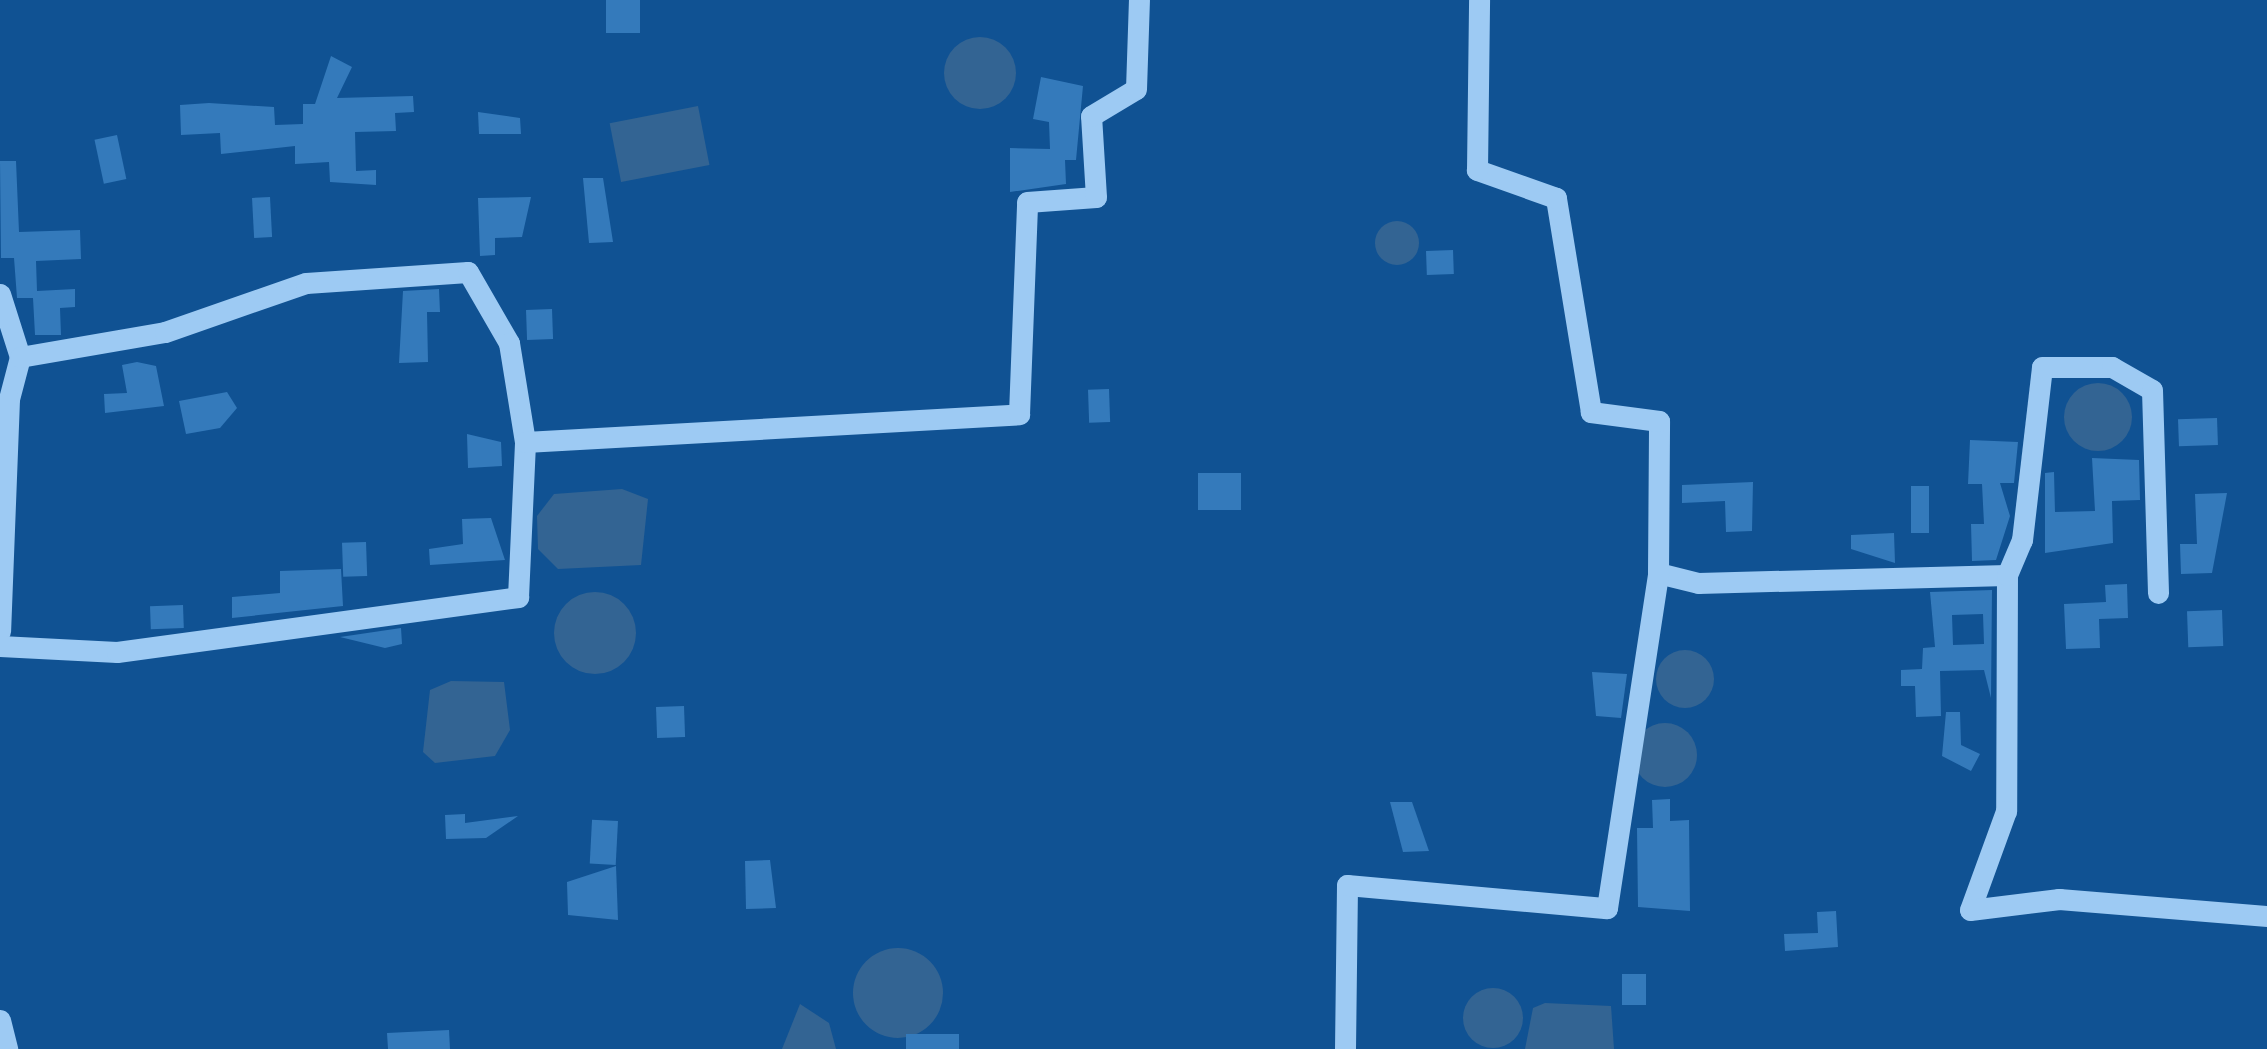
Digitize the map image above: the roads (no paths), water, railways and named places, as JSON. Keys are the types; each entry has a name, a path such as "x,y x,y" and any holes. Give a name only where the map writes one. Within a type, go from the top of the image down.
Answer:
{"street":[{"path":"525,442 1019,414 1027,202 1096,197 1091,116 1136,88 1139,0"},
{"path":"1345,1049 1347,885 1607,908 1658,573 1659,422 1591,412 1556,198 1477,170 1479,0"},
{"path":"0,646 117,652 518,597 525,442 509,343 468,272 306,284 165,332 20,357"},
{"path":"0,294 20,357 8,399 0,631"},
{"path":"2158,593 2152,390 2112,367 2042,367 2022,540 2007,575 2006,811 1970,910 2060,899 2267,916"},
{"path":"1658,573 1698,583 2007,575"},
{"path":"0,1020 7,1049"}],"water":[{"path":"980,37 1005,48 1016,73 1005,98 980,109 955,98 944,73 955,48"},
{"path":"698,106 709,165 621,182 610,123"},
{"path":"1397,221 1413,227 1419,243 1413,259 1397,265 1381,259 1375,243 1381,227"},
{"path":"2098,383 2122,393 2132,417 2122,441 2098,451 2074,441 2064,417 2074,393"},
{"path":"622,489 648,499 641,565 558,569 538,549 537,516 554,494"},
{"path":"595,592 624,604 636,633 624,662 595,674 566,662 554,633 566,604"},
{"path":"1685,650 1705,659 1714,679 1705,699 1685,708 1665,699 1656,679 1665,659"},
{"path":"451,681 504,682 510,730 495,756 435,763 423,752 430,690"},
{"path":"1665,723 1688,732 1697,755 1688,778 1665,787 1642,778 1633,755 1642,732"},
{"path":"898,948 915,951 930,961 940,976 940,1010 930,1025 915,1035 898,1038 881,1035 866,1025 856,1010 853,993 856,976 866,961 881,951"},
{"path":"1493,988 1514,997 1523,1018 1514,1039 1493,1048 1472,1039 1463,1018 1472,997"},
{"path":"1545,1003 1611,1006 1614,1049 1525,1049 1533,1008"},
{"path":"800,1004 829,1023 836,1049 782,1049"}]}
